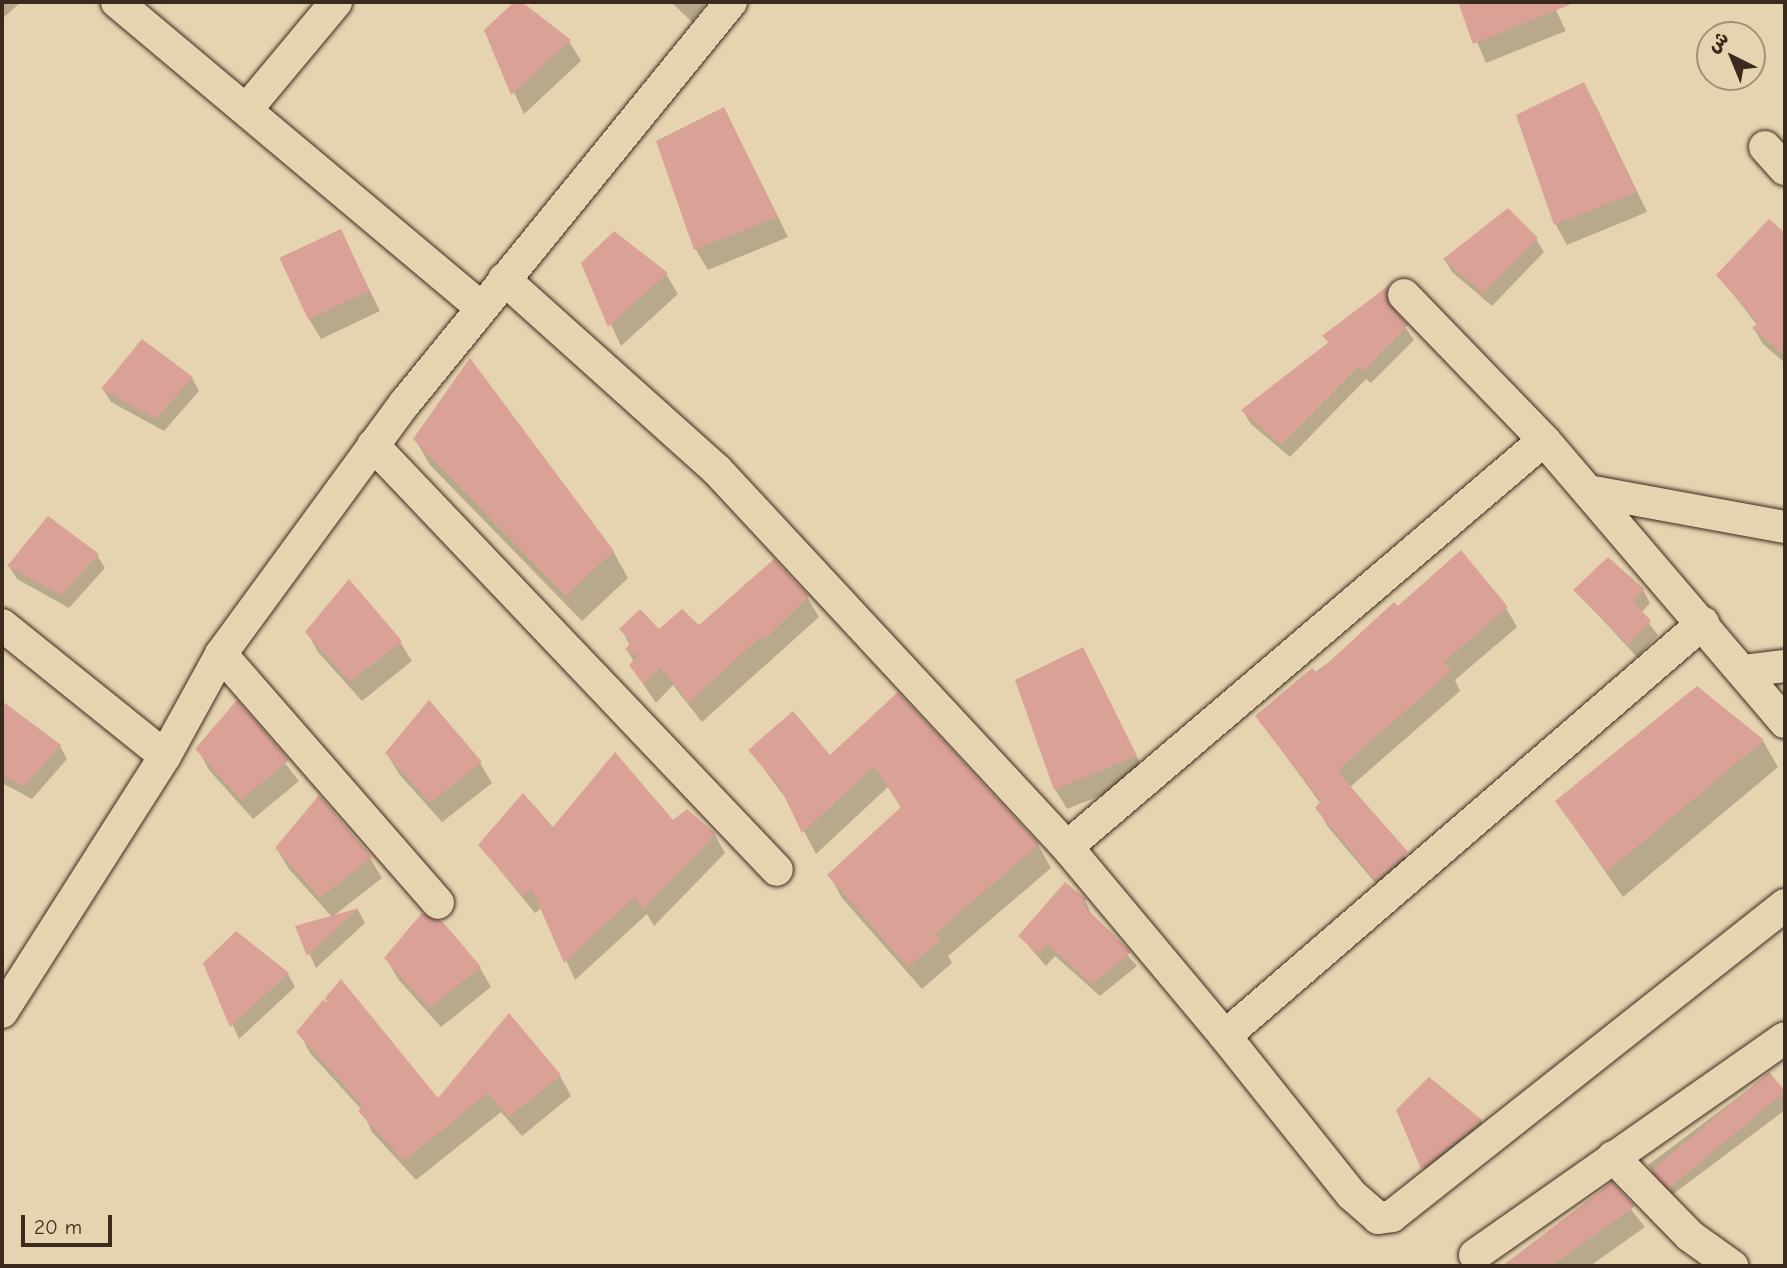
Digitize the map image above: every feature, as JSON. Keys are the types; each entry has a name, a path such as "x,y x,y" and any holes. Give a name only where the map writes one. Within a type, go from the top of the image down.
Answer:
{"street":[{"path":"117,2 482,309"},
{"path":"247,109 336,2"},
{"path":"2,1012 166,756 221,654 373,445 731,2"},
{"path":"505,279 716,469 1067,847 1225,1036 1352,1195 1378,1218 1392,1216 1785,905"},
{"path":"1404,295 1544,440 1703,622 1785,722"},
{"path":"1067,847 1544,440"},
{"path":"373,445 777,870"},
{"path":"1588,491 1785,527"},
{"path":"1225,1036 1703,622"},
{"path":"2,625 166,756"},
{"path":"221,654 438,903"},
{"path":"1744,671 1785,666"},
{"path":"1475,1255 1785,1038"},
{"path":"1613,1157 1690,1236 1732,1266"}],"building":[{"path":"514,2 522,2 571,40 511,95 484,30"},
{"path":"1458,2 1574,2 1574,3 1473,44"},
{"path":"1584,82 1637,192 1554,225 1516,115"},
{"path":"724,107 778,217 694,250 656,141"},
{"path":"1508,208 1538,238 1483,293 1443,259"},
{"path":"1769,219 1785,233 1785,356 1752,328 1758,323 1716,275"},
{"path":"341,229 370,291 308,319 279,258"},
{"path":"614,231 668,273 608,327 581,263"},
{"path":"1388,286 1386,300 1408,325 1363,371 1358,367 1281,445 1241,410 1329,342 1322,336"},
{"path":"142,339 193,377 156,419 101,389"},
{"path":"470,358 614,551 566,596 413,439"},
{"path":"48,516 99,554 61,595 7,566"},
{"path":"1461,550 1508,607 1444,662 1451,671 1337,771 1408,852 1376,881 1315,808 1321,801 1255,716 1312,668 1317,673 1394,602 1398,606"},
{"path":"1608,557 1644,589 1633,601 1651,621 1628,645 1573,590"},
{"path":"774,559 809,596 764,640 760,637 689,703 660,667 643,684 629,665 638,656 625,650 631,641 619,629 640,609 659,629 682,609 699,625"},
{"path":"349,579 402,641 350,682 305,632"},
{"path":"1083,647 1137,756 1054,790 1015,680"},
{"path":"1697,686 1764,740 1607,872 1555,801"},
{"path":"898,692 1039,844 935,934 941,940 908,967 827,875 901,807 874,766 802,833 780,787 748,750 793,711 830,755"},
{"path":"237,700 289,760 241,800 195,749"},
{"path":"429,700 482,762 430,803 385,753"},
{"path":"2,701 61,745 24,786 2,775"},
{"path":"615,752 673,820 687,809 716,834 643,909 635,897 564,963 532,889 523,896 478,845 523,793 553,827"},
{"path":"319,795 372,857 320,898 275,848"},
{"path":"1065,882 1086,899 1083,905 1131,952 1092,984 1047,944 1038,954 1018,936"},
{"path":"359,908 307,956 295,926"},
{"path":"422,913 442,921 481,967 429,1008 384,958"},
{"path":"236,931 289,973 230,1027 203,963"},
{"path":"341,979 438,1098 509,1013 561,1075 509,1117 488,1093 404,1161 358,1111 363,1106 296,1032 323,1000 328,1003 325,998"},
{"path":"1769,1072 1785,1091 1667,1190 1651,1171"},
{"path":"1429,1077 1482,1120 1421,1169 1396,1110"},
{"path":"1612,1182 1635,1206 1625,1214 1551,1266 1502,1266"}]}
